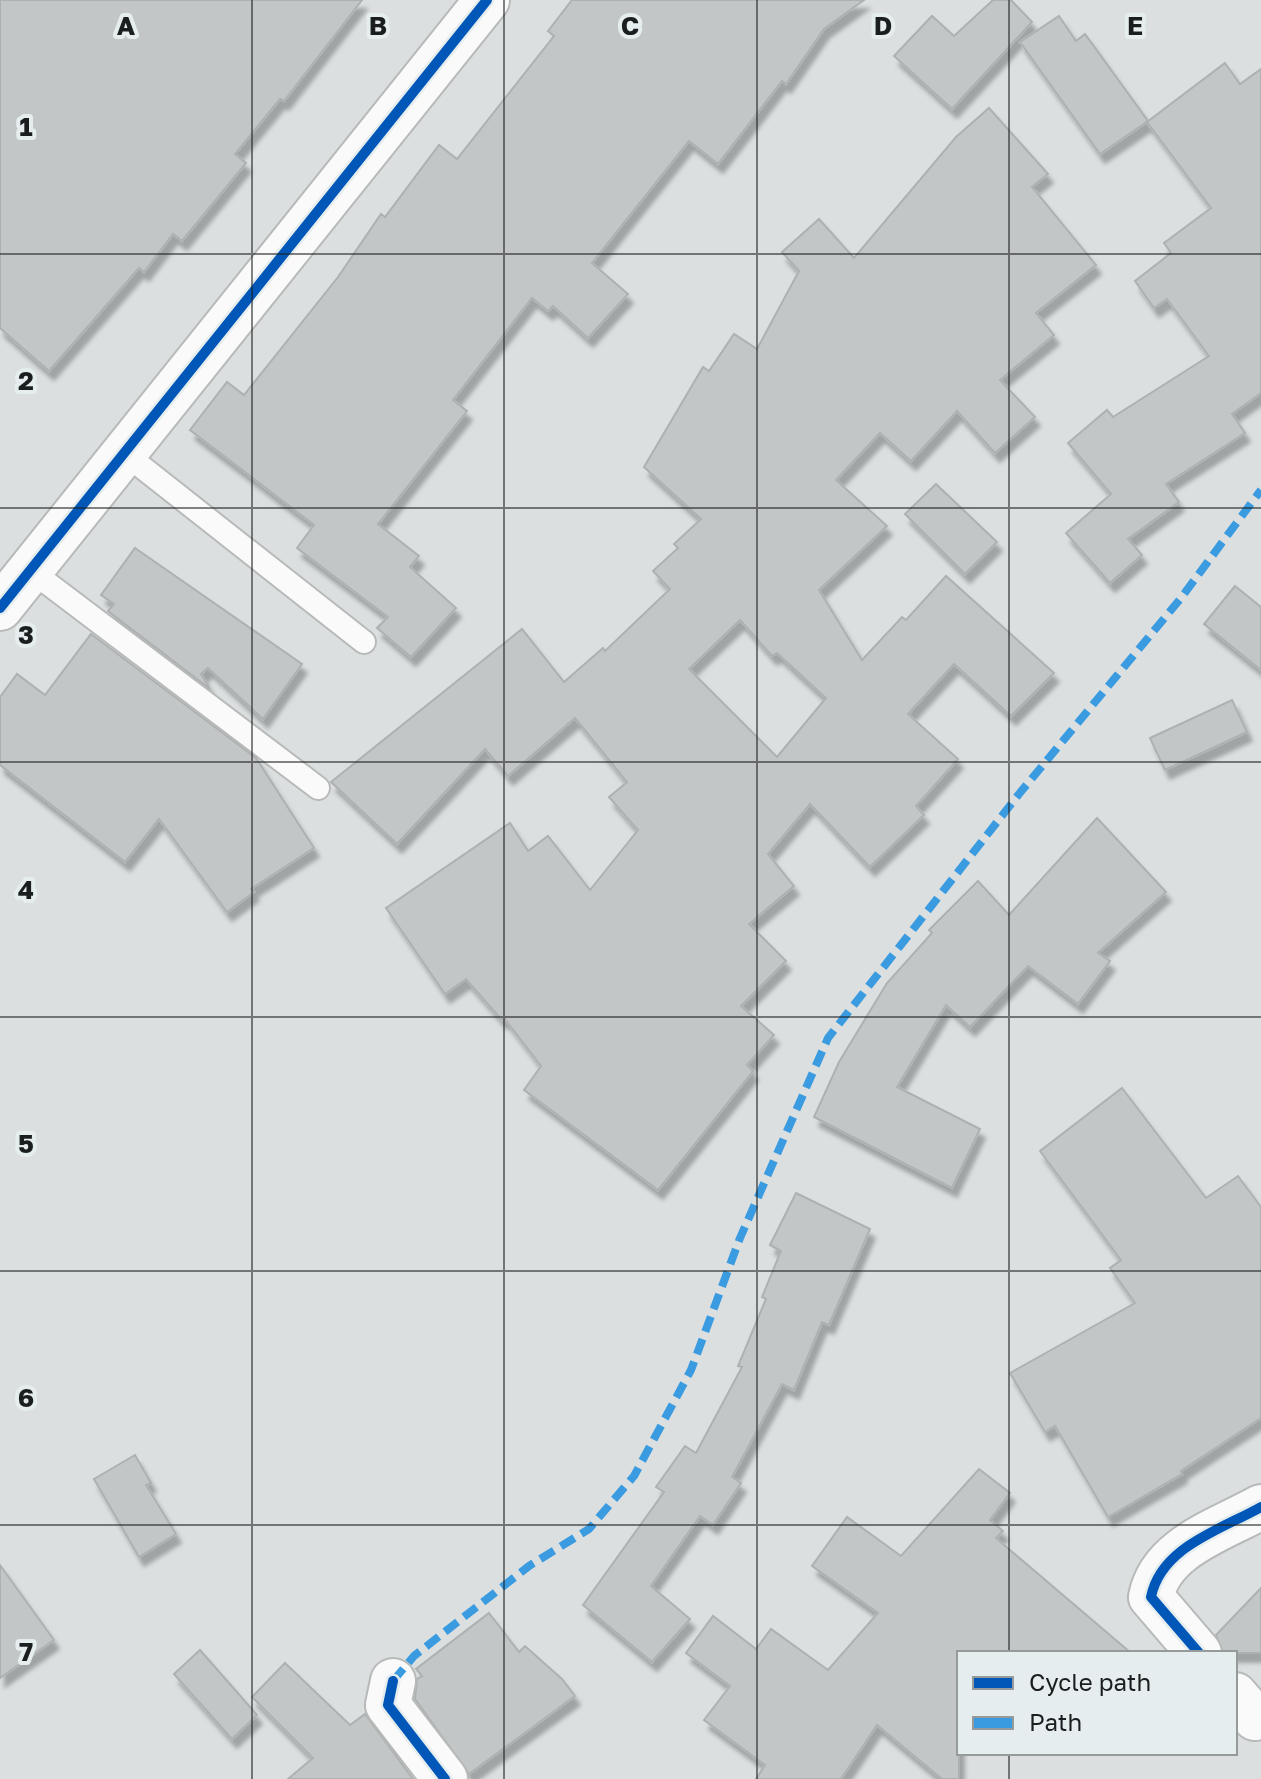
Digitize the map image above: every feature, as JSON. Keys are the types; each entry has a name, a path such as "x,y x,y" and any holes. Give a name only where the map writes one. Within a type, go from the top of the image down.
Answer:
{"street":[{"path":"0,608 487,0"},
{"path":"1197,1651 1151,1597 1155,1576 1173,1556 1261,1507"},
{"path":"393,1681 388,1705 445,1779"}],"lane":[{"path":"124,453 364,642"},
{"path":"30,570 318,788"}],"building":[{"path":"0,0 362,0 284,101 280,99 235,154 246,163 182,241 173,234 144,272 139,268 49,371 0,328"},
{"path":"572,0 864,0 824,29 786,84 782,81 718,164 689,141 592,263 628,294 588,338 553,306 548,311 532,298 453,400 467,411 378,524 419,556 410,567 456,608 411,657 377,628 388,617 297,548 314,525 190,430 227,382 244,395 338,277 381,214 385,217 439,145 457,159 554,36 548,31"},
{"path":"993,0 1011,0 1032,22 952,109 894,56 932,16 954,36"},
{"path":"1059,16 1076,41 1085,34 1148,121 1100,154 1020,42"},
{"path":"1225,63 1240,84 1261,69 1261,393 1232,414 1245,433 1166,484 1179,502 1128,539 1142,555 1110,583 1066,533 1111,494 1068,443 1107,410 1113,417 1209,356 1167,299 1154,308 1135,281 1171,253 1164,243 1211,208 1147,122"},
{"path":"989,108 1048,174 1032,187 1096,265 1036,313 1054,335 1000,380 1035,417 995,453 957,411 911,461 880,433 836,480 887,526 819,590 862,660 902,617 906,620 946,576 1054,673 1011,716 954,664 908,714 958,759 916,806 924,815 870,867 810,804 768,854 794,886 749,924 786,961 741,1006 774,1035 747,1065 753,1071 658,1190 524,1090 541,1066 504,1018 502,1020 466,979 445,994 386,908 510,823 528,851 548,836 590,890 638,830 609,797 627,782 575,718 508,776 485,749 397,844 331,782 522,629 564,682 603,648 605,651 670,589 653,571 678,548 674,544 701,519 644,467 703,367 709,371 734,334 757,349 799,271 782,252 819,219 854,258 956,137","holes":["740,620 772,656 777,653 826,698 777,757 689,669"]},
{"path":"936,484 997,542 965,574 905,514"},
{"path":"135,548 302,664 263,719 208,668 201,674 210,689 108,611 114,604 101,595"},
{"path":"1235,586 1261,607 1261,670 1204,624"},
{"path":"91,634 256,758 314,848 251,889 254,892 227,912 159,819 125,862 0,765 0,697 17,674 45,695"},
{"path":"1232,700 1247,732 1165,770 1150,738"},
{"path":"1097,818 1166,892 1098,953 1110,961 1078,1004 1028,966 970,1027 946,1005 897,1087 980,1129 952,1188 814,1117 839,1062 887,983 932,933 929,930 978,881 1009,915"},
{"path":"1122,1088 1206,1198 1238,1176 1261,1207 1261,1418 1181,1471 1182,1474 1108,1517 1055,1426 1045,1432 1010,1373 1135,1303 1110,1268 1121,1260 1040,1151"},
{"path":"796,1193 870,1229 829,1325 822,1322 794,1390 782,1384 732,1477 741,1483 713,1525 700,1516 651,1586 690,1619 652,1662 583,1605 664,1492 656,1487 685,1446 696,1453 742,1367 738,1366 766,1299 762,1297 781,1251 770,1245"},
{"path":"135,1455 151,1483 146,1485 176,1534 139,1557 94,1479"},
{"path":"979,1469 1010,1493 990,1520 1003,1531 996,1538 1129,1651 957,1651 959,1779 942,1779 877,1725 841,1779 756,1779 765,1765 704,1720 730,1686 686,1653 713,1616 756,1649 771,1629 828,1670 878,1613 812,1566 847,1517 901,1556"},
{"path":"0,1565 54,1640 0,1678"},
{"path":"1261,1588 1261,1653 1222,1651 1216,1635"},
{"path":"489,1613 519,1652 525,1646 562,1679 575,1696 469,1774 415,1699 417,1679 422,1676 416,1669"},
{"path":"200,1650 257,1715 232,1739 174,1674"},
{"path":"285,1663 350,1725 365,1714 413,1779 288,1779 313,1758 252,1697"}],"marked path":[{"path":"393,1681 414,1656 529,1566 589,1529 634,1476 691,1370 740,1238 828,1038 1019,794 1181,598 1261,490"}],"cycle path":[{"path":"0,608 487,0"},
{"path":"1197,1651 1151,1597 1157,1580 1167,1565 1194,1542 1261,1507"},
{"path":"393,1681 388,1705 445,1779"}]}
